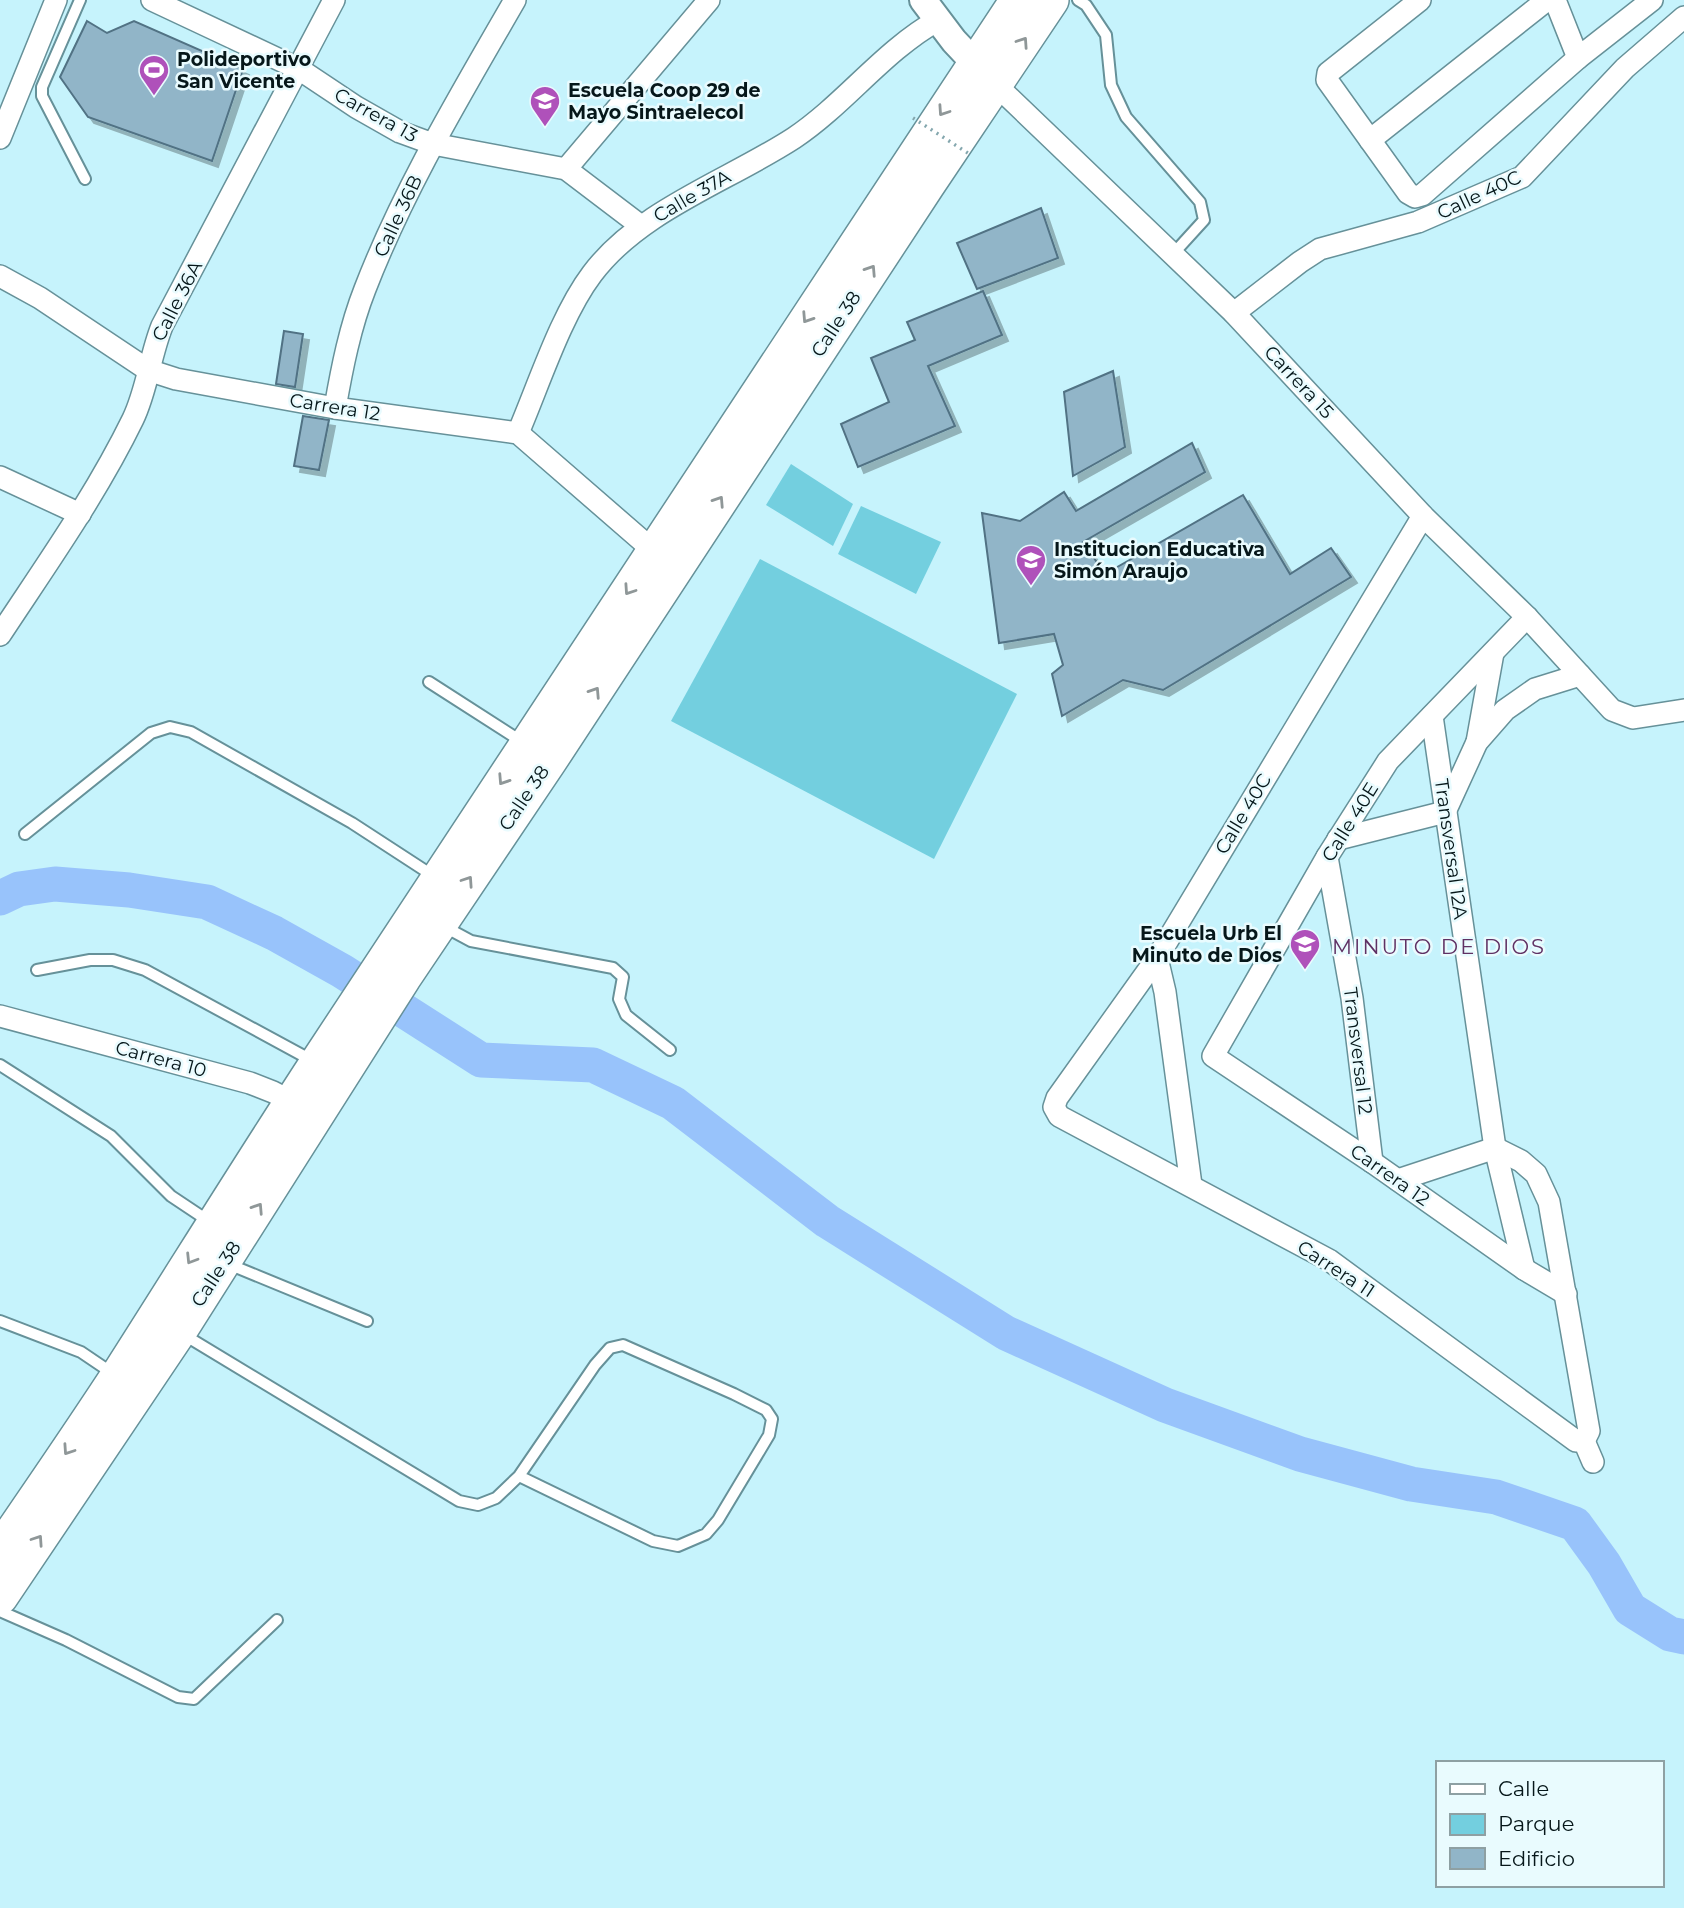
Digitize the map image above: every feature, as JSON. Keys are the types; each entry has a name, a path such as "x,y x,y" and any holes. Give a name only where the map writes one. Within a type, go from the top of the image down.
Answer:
{"highway":[{"name":"Calle 38","path":"0,1597 223,1262 305,1109 394,970 438,879 538,753 985,74 1018,0"},
{"name":"Calle 38","path":"394,970 439,925 654,552 904,170 1051,0"},
{"name":"Calle 38","path":"0,1551 118,1377 214,1224 305,1109"}],"street":[{"path":"0,138 56,0"},
{"name":"Carrera 13","path":"152,0 299,69 400,132 433,144 566,169 640,226"},
{"name":"Calle 36A","path":"0,635 80,514 134,417 162,326 334,0"},
{"name":"Calle 36B","path":"335,408 344,359 364,291 433,144 515,0"},
{"path":"566,169 709,0"},
{"path":"1419,0 1328,73 1327,80 1408,193 1415,197 1422,195 1578,58 1649,1"},
{"path":"1370,140 1547,0"},
{"path":"1555,0 1578,58"},
{"path":"930,10 985,74"},
{"name":"Calle 37A","path":"518,433 570,309 592,274 614,250 640,226 794,138 850,92 891,51 914,33 930,10"},
{"name":"Calle 40C","path":"1234,313 1300,261 1320,249 1418,222 1522,177 1625,68 1683,19"},
{"name":"Carrera 15","path":"985,74 1234,313 1423,516 1527,617 1612,710 1633,718 1684,710"},
{"name":"Carrera 12","path":"0,276 40,298 148,370 200,385 335,408 518,433"},
{"path":"518,433 654,552"},
{"path":"0,477 80,514"},
{"name":"Calle 40C","path":"1054,1107 1057,1098 1157,958 1423,516"},
{"name":"Calle 40E","path":"1213,1056 1333,848 1388,761 1527,617"},
{"path":"1333,848 1445,812 1477,741 1493,653"},
{"path":"1477,741 1506,710 1535,689 1580,675"},
{"name":"Transversal 12A","path":"1432,716 1495,1148 1524,1269"},
{"name":"Transversal 12","path":"1333,848 1372,1162"},
{"path":"1157,958 1165,992 1191,1185"},
{"name":"Carrera 10","path":"0,1016 250,1083 305,1109"},
{"name":"Carrera 12","path":"1213,1056 1372,1162 1524,1269 1566,1294"},
{"name":"Carrera 11","path":"1054,1107 1059,1116 1329,1260 1576,1441 1584,1441"},
{"path":"1398,1180 1495,1148 1521,1161 1536,1174 1549,1202 1589,1432 1584,1441 1593,1462"}],"lane":[{"path":"80,0 42,87 42,96 85,179"},
{"path":"1078,0 1086,5 1106,35 1111,85 1126,117 1200,202 1204,220 1173,254"},
{"path":"429,682 538,753"},
{"path":"25,834 151,733 170,727 191,732 352,823 438,879"},
{"path":"439,925 471,940 613,968 623,977 619,999 626,1015 670,1050"},
{"path":"37,970 90,960 113,960 145,970 329,1070"},
{"path":"0,1065 111,1136 171,1196 214,1224"},
{"path":"223,1262 367,1321"},
{"path":"0,1321 81,1352 118,1377"},
{"path":"179,1331 459,1501 478,1505 496,1497 519,1476 595,1365 610,1348 623,1345 734,1394 766,1410 772,1419 769,1435 718,1520 706,1534 678,1546 653,1541 519,1476"},
{"path":"0,1611 66,1640 178,1697 194,1699 277,1620"}],"path":[{"path":"913,118 971,155"}],"green space":[{"path":"791,464 853,504 833,546 766,505"},
{"path":"861,506 941,542 916,594 838,554"},
{"path":"760,559 1017,694 934,859 671,721"}],"building":[{"name":"Polideportivo San Vicente","path":"87,21 107,33 134,21 243,69 212,161 88,117 60,77"},
{"path":"1041,208 1058,258 977,289 957,243"},
{"path":"983,291 1002,335 928,366 955,426 858,467 841,424 889,402 871,358 915,340 907,322"},
{"path":"284,331 303,334 295,387 276,384"},
{"path":"1113,371 1125,447 1073,476 1064,392"},
{"path":"303,416 329,420 319,470 294,466"},
{"path":"1192,443 1205,472 1083,542 1105,574 1243,495 1290,574 1331,548 1351,577 1163,690 1123,680 1062,716 1052,674 1063,665 1054,634 999,643 982,513 1020,521 1064,492 1076,511"}],"waterway":[{"path":"0,898 19,889 55,884 129,890 207,902 274,933 342,971 481,1060 593,1065 673,1103 827,1221 1006,1333 1165,1405 1300,1454 1411,1484 1496,1497 1575,1524 1604,1564 1630,1609 1670,1634 1684,1637"}],"place":[{"name":"Polideportivo San Vicente","path":"154,97"},
{"name":"Escuela Coop 29 de Mayo Sintraelecol","path":"545,128"},
{"name":"Institucion Educativa Simón Araujo","path":"1031,587"},
{"name":"Escuela Urb El Minuto de Dios","path":"1305,971"}],"district":[{"name":"MINUTO DE DIOS","path":"1439,946"}]}
